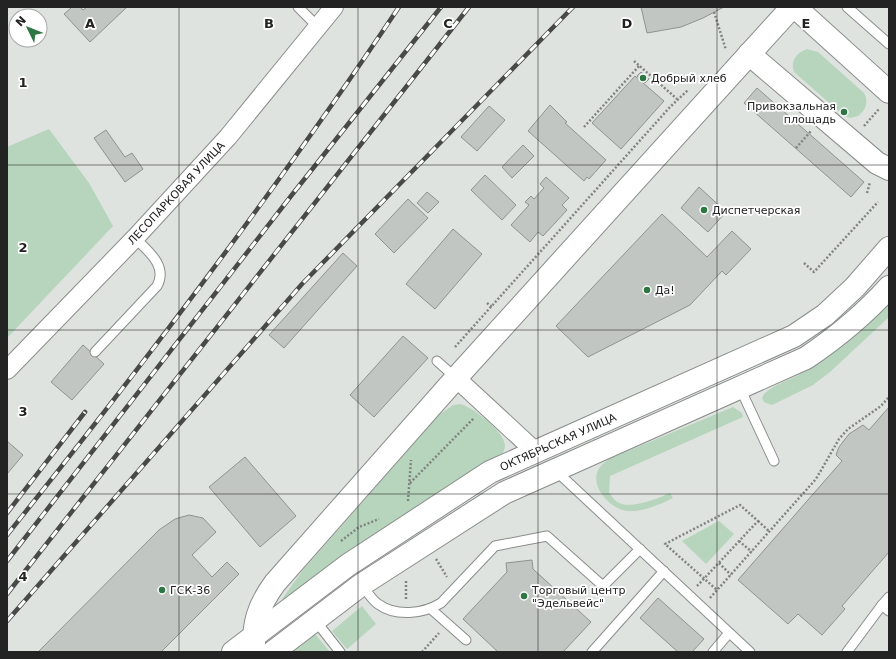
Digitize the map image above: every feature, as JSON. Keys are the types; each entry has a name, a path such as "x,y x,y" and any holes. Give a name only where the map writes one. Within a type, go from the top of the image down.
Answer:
{"main road":[{"path":"254,644 257,614 264,599 444,367 793,7 889,92"},
{"path":"749,54 885,160"},
{"name":"ОКТЯБРЬСКАЯ УЛИЦА","path":"232,652 254,644 348,565 490,472 794,336 825,315 855,287 889,248"},
{"path":"273,652 362,585 504,493 806,358 840,335 875,304 889,287"}],"street":[{"name":"ЛЕСОПАРКОВАЯ УЛИЦА","path":"7,370 135,238 228,137 334,7"},
{"path":"444,367 487,405 536,452"}],"lane":[{"path":"298,7 318,26"},
{"path":"847,7 889,44"},
{"path":"95,352 157,286 161,278 161,270 155,260 135,238"},
{"path":"740,388 774,461"},
{"path":"555,470 750,652"},
{"path":"362,585 378,604 391,610 406,613 431,609 441,603 495,546 547,536 603,586 640,549"},
{"path":"592,652 664,571"},
{"path":"847,652 886,608 889,597"},
{"path":"431,609 466,640"},
{"path":"315,620 340,652"},
{"path":"713,652 730,633"}],"path":[{"path":"714,12 727,49 721,54"},
{"path":"634,61 677,99"},
{"path":"584,127 639,66"},
{"path":"444,367 677,99 689,88"},
{"path":"796,148 813,130"},
{"path":"804,263 814,272 878,202"},
{"path":"702,607 816,479 839,439 848,429 881,406 889,397"},
{"path":"409,483 487,405"},
{"path":"717,590 665,544 740,505 770,532"},
{"path":"689,595 758,521"},
{"path":"739,541 752,552"},
{"path":"431,553 455,588"},
{"path":"718,563 731,575"},
{"path":"406,578 406,613"},
{"path":"422,652 448,624"}],"green space":[{"path":"807,49 818,52 864,93 866,96 866,105 858,116 850,118 843,115 794,72 793,61 797,55"},
{"path":"49,129 89,183 113,226 7,338 7,147"},
{"path":"889,300 889,317 830,372 813,385 772,405 764,402 762,398 768,390 795,377 824,358"},
{"path":"460,404 480,415 500,434 504,440 505,446 500,458 284,602 282,599 303,570 439,415 453,405"},
{"path":"733,407 742,413 743,417 610,476 609,492 617,502 622,504 629,505 644,503 670,493 673,498 645,509 627,511 609,502 599,490 596,477 598,470 609,459"},
{"path":"719,521 734,534 706,564 682,541"},
{"path":"362,606 376,624 347,649 332,631"},
{"path":"315,634 330,652 292,652"}],"building":[{"path":"72,7 80,7 83,10 87,7 127,7 90,42 64,14"},
{"path":"641,7 724,7 681,27 647,33"},
{"name":"Добрый хлеб","path":"641,72 649,79 645,83 637,76"},
{"path":"635,76 664,101 621,149 592,123"},
{"path":"757,88 864,182 851,197 744,103"},
{"path":"550,105 567,122 565,123 606,160 589,179 587,177 584,181 528,131"},
{"path":"489,106 505,120 477,151 461,137"},
{"path":"106,130 125,157 132,153 143,169 125,182 94,138"},
{"path":"523,145 534,156 512,178 502,167"},
{"path":"485,175 516,205 502,220 471,190"},
{"path":"546,177 569,198 562,205 567,210 543,236 538,232 530,242 511,225 529,205 525,202 531,196 534,199 544,188 540,184"},
{"name":"Диспетчерская","path":"699,187 726,212 708,232 681,208"},
{"path":"427,192 439,202 428,213 417,203"},
{"path":"408,199 428,218 394,253 375,234"},
{"name":"Да!","path":"662,214 707,257 732,231 751,249 726,275 722,271 690,305 588,357 556,326"},
{"path":"453,229 482,254 435,309 406,284"},
{"path":"343,253 357,266 284,348 269,335"},
{"path":"403,336 428,358 374,417 350,395"},
{"path":"83,345 104,364 72,400 51,382"},
{"path":"889,407 889,552 842,606 845,609 822,635 798,614 788,624 738,580 842,461 836,455 839,447 849,434 863,425 869,430"},
{"path":"7,441 23,455 7,474"},
{"path":"245,457 296,516 260,547 209,487"},
{"name":"ГСК-36","path":"189,515 203,518 216,532 192,555 212,577 227,562 239,574 161,652 38,652 159,530 175,519"},
{"name":"Торговый центр \"Эдельвейс\"","path":"532,560 533,569 591,622 563,652 498,652 463,619 507,572 506,563"},
{"path":"658,598 704,639 692,652 678,652 640,618"}],"railway":[{"path":"7,535 109,406 209,275 306,142 399,7"},
{"path":"7,561 291,196 441,7"},
{"path":"7,594 469,7"},
{"path":"7,621 302,284 573,7"},
{"path":"7,513 85,412"}],"place":[{"name":"Добрый хлеб","path":"643,78"},
{"name":"Привокзальная площадь","path":"844,112"},
{"name":"Диспетчерская","path":"704,210"},
{"name":"Да!","path":"647,290"},
{"name":"ГСК-36","path":"162,590"},
{"name":"Торговый центр \"Эдельвейс\"","path":"524,596"}]}
